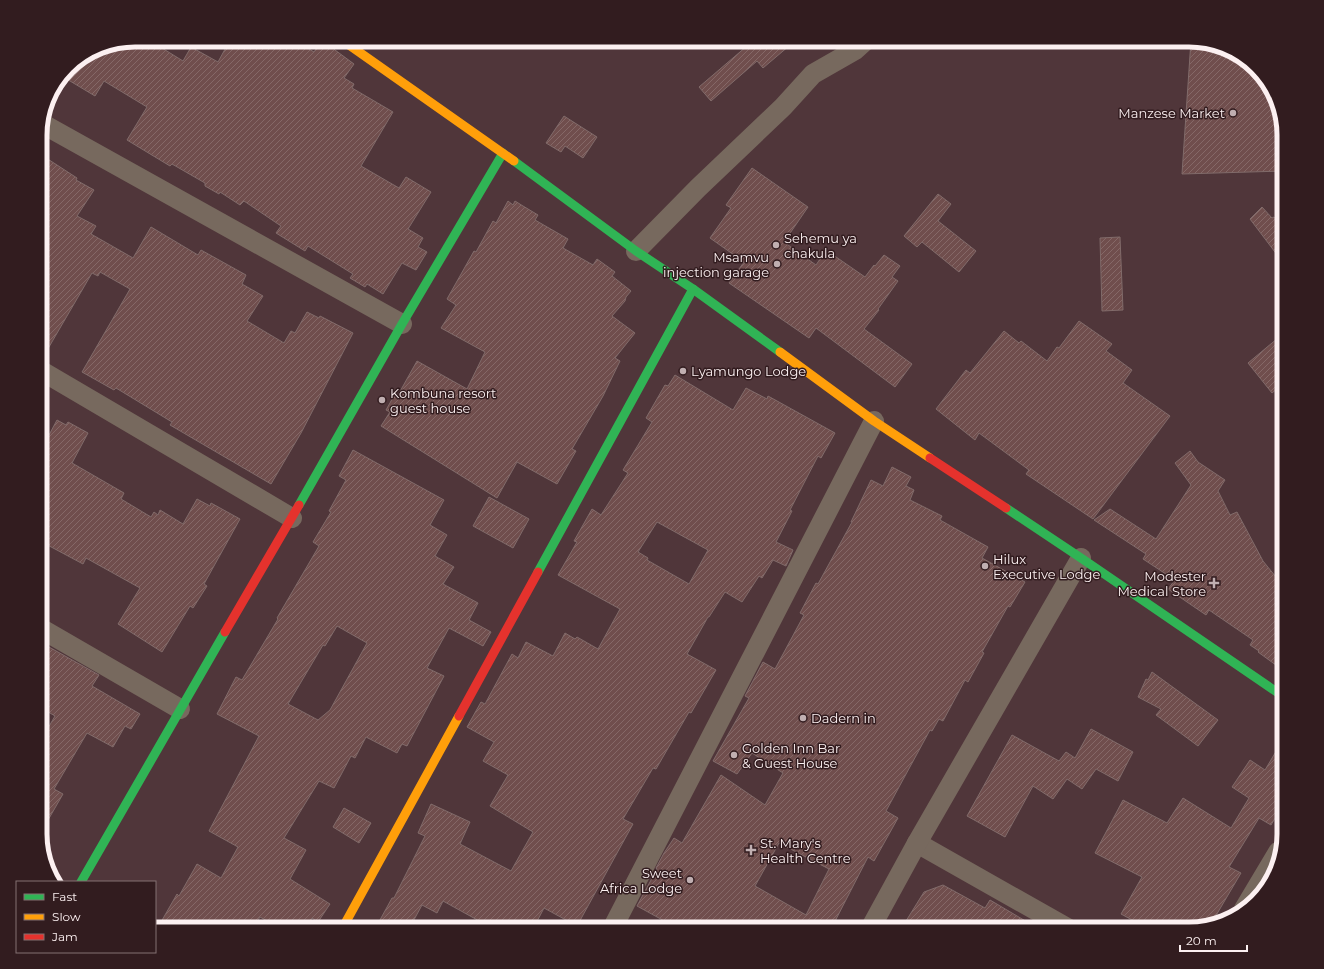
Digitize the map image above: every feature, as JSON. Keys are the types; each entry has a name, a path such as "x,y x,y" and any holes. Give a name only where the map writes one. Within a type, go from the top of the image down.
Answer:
{"street":[{"path":"352,47 503,153 636,251 693,289 874,421 1081,558 1277,692"},
{"path":"636,251 698,188 783,107 814,74 858,47"},
{"path":"47,126 402,324"},
{"path":"82,881 292,518 402,324 503,153"},
{"path":"346,922 693,289"},
{"path":"47,374 292,518"},
{"path":"616,922 874,421"},
{"path":"874,922 917,843 1081,558"},
{"path":"47,632 180,709"},
{"path":"917,843 1057,922"},
{"path":"1253,894 1272,861"}],"building":[{"path":"129,47 160,47 183,61 191,47 218,62 226,47 306,47 314,52 317,47 332,47 354,64 344,78 354,84 352,88 393,112 361,166 399,188 406,177 431,192 408,229 423,238 418,247 427,252 416,270 402,263 383,294 367,284 365,287 350,278 353,274 308,246 305,251 276,233 281,226 244,201 240,205 220,192 219,194 205,186 205,183 172,164 170,166 127,140 147,107 104,81 95,96 67,79 81,65 96,56 117,49"},
{"path":"746,47 788,47 763,68 757,61 711,101 699,87"},
{"name":"Manzese Market","path":"1191,47 1195,47 1218,52 1228,56 1243,65 1262,86 1268,96 1275,117 1277,134 1277,171 1182,174"},
{"path":"564,116 597,137 583,158 565,146 561,152 546,143"},
{"path":"47,159 77,178 76,180 94,190 77,216 96,226 91,234 133,258 151,227 198,255 201,250 246,275 242,284 263,296 247,321 284,343 291,331 295,333 307,312 319,318 320,316 353,333 301,433 271,484 170,425 172,422 116,388 114,390 82,372 130,289 100,272 98,276 92,273 47,350"},
{"path":"752,168 808,207 784,242 816,265 826,250 865,277 884,255 900,266 892,277 898,281 878,309 879,310 864,329 912,364 895,387 816,328 809,338 729,283 744,262 710,238 731,208 726,205"},
{"path":"938,194 951,204 938,221 976,251 959,272 922,242 917,247 904,236"},
{"path":"508,201 513,205 515,201 538,215 535,220 568,239 563,248 593,265 597,259 615,272 612,276 631,291 626,297 625,301 612,316 635,333 615,358 620,361 603,396 572,449 576,451 557,484 517,462 497,498 381,426 390,412 386,410 395,394 398,395 417,361 467,389 485,352 441,328 456,305 447,299 474,251 476,252 493,221 496,223"},
{"path":"1262,207 1272,218 1274,217 1277,221 1277,255 1250,219"},
{"path":"1120,237 1123,310 1102,311 1100,238"},
{"path":"1079,321 1112,344 1106,351 1132,370 1123,383 1170,416 1093,519 1026,474 1029,470 979,433 975,440 936,409 966,370 970,373 1004,331 1019,343 1021,341 1047,361 1057,347 1059,348"},
{"path":"1277,339 1277,389 1272,393 1248,363"},
{"path":"675,375 733,410 746,388 767,399 768,396 835,433 821,458 818,456 790,510 792,511 776,542 793,550 786,566 773,560 762,578 759,576 742,602 725,592 708,617 687,654 716,670 691,713 689,712 656,769 653,768 623,819 633,824 579,922 570,922 544,908 537,922 481,922 443,901 437,913 422,905 413,922 379,922 392,898 394,898 425,836 418,833 431,804 470,822 460,844 511,871 533,832 490,806 508,775 483,761 494,742 467,727 481,702 485,704 512,654 518,658 526,642 553,656 565,633 575,639 577,637 598,649 620,609 558,575 577,542 574,541 592,509 601,515 628,473 623,470 652,422 646,418 665,385 668,386","holes":["657,522 708,550 689,584 647,560 648,558 638,552"]},
{"path":"57,420 66,425 68,422 88,433 72,463 124,493 121,499 151,517 154,512 158,515 160,510 183,524 197,499 210,506 211,503 240,519 204,584 207,586 193,608 190,606 162,652 118,624 140,588 86,558 83,564 47,545 47,439"},
{"path":"353,450 444,500 430,525 447,535 435,556 454,567 443,584 478,603 469,620 491,632 483,646 449,628 427,668 444,676 407,746 402,744 397,753 366,737 355,758 351,756 334,788 319,781 284,838 306,850 290,879 330,904 318,922 312,918 310,922 269,922 260,917 257,922 161,922 177,894 179,896 197,864 221,878 238,847 209,831 259,736 217,714 236,677 242,680 319,546 313,542 331,512 329,511 346,480 339,476","holes":["337,626 367,643 330,710 318,720 288,704 323,645 325,646"]},
{"path":"1190,451 1198,462 1225,480 1218,491 1230,515 1237,512 1263,561 1277,578 1277,666 1250,645 1253,640 1209,610 1206,615 1168,589 1175,580 1143,559 1146,554 1094,520 1110,509 1156,539 1191,485 1175,463"},
{"path":"892,467 911,477 906,486 914,490 910,500 942,516 940,520 988,547 982,558 1025,582 1010,607 1008,606 982,652 984,653 968,682 965,680 943,721 939,719 932,731 930,730 886,811 898,818 874,861 868,857 835,922 666,922 637,906 664,853 674,838 682,843 721,775 765,805 783,773 752,753 737,774 713,761 749,698 745,696 763,662 775,669 804,615 800,613 816,583 818,584 852,522 871,480 883,486","holes":["779,843 829,869 806,915 755,886"]},
{"path":"489,497 529,519 513,548 473,526"},
{"path":"47,646 99,675 92,686 140,714 131,729 125,726 113,747 87,733 54,789 63,794 47,822 47,730 55,716 47,711"},
{"path":"1152,672 1218,720 1198,746 1156,715 1161,709 1138,697 1146,679 1148,680"},
{"path":"1091,729 1133,752 1118,781 1096,769 1082,789 1067,779 1053,799 1033,786 1005,837 967,816 1012,735 1059,761 1066,752 1075,758"},
{"path":"1277,750 1277,815 1271,825 1259,818 1229,867 1241,873 1215,918 1195,922 1136,922 1121,914 1142,877 1095,853 1123,800 1167,823 1183,798 1231,828 1249,798 1232,787 1250,760 1265,770"},
{"path":"344,808 371,823 359,843 333,827"},
{"path":"943,885 985,908 990,900 1027,922 905,922 924,892"}],"traffic: fast":[{"path":"299,505 402,324 503,153"},
{"path":"514,161 636,251 693,289 780,352"},
{"path":"538,572 693,289"},
{"path":"1006,508 1277,692"},
{"path":"82,881 225,632"}],"traffic: slow":[{"path":"352,47 514,161"},
{"path":"780,352 874,421 930,458"},
{"path":"346,922 459,716"}],"traffic: jam":[{"path":"930,458 1006,508"},
{"path":"225,632 299,505"},
{"path":"459,716 538,572"}],"place":[{"name":"Manzese Market","path":"1233,113"},
{"name":"Sehemu ya chakula","path":"776,245"},
{"name":"Msamvu injection garage","path":"777,264"},
{"name":"Lyamungo Lodge","path":"683,371"},
{"name":"Kombuna resort guest house","path":"382,400"},
{"name":"Hilux Executive Lodge","path":"985,566"},
{"name":"Modester Medical Store","path":"1214,583"},
{"name":"Dadern in","path":"803,718"},
{"name":"Golden Inn Bar & Guest House","path":"734,755"},
{"name":"St. Mary's Health Centre","path":"751,850"},
{"name":"Sweet Africa Lodge","path":"690,880"}]}
